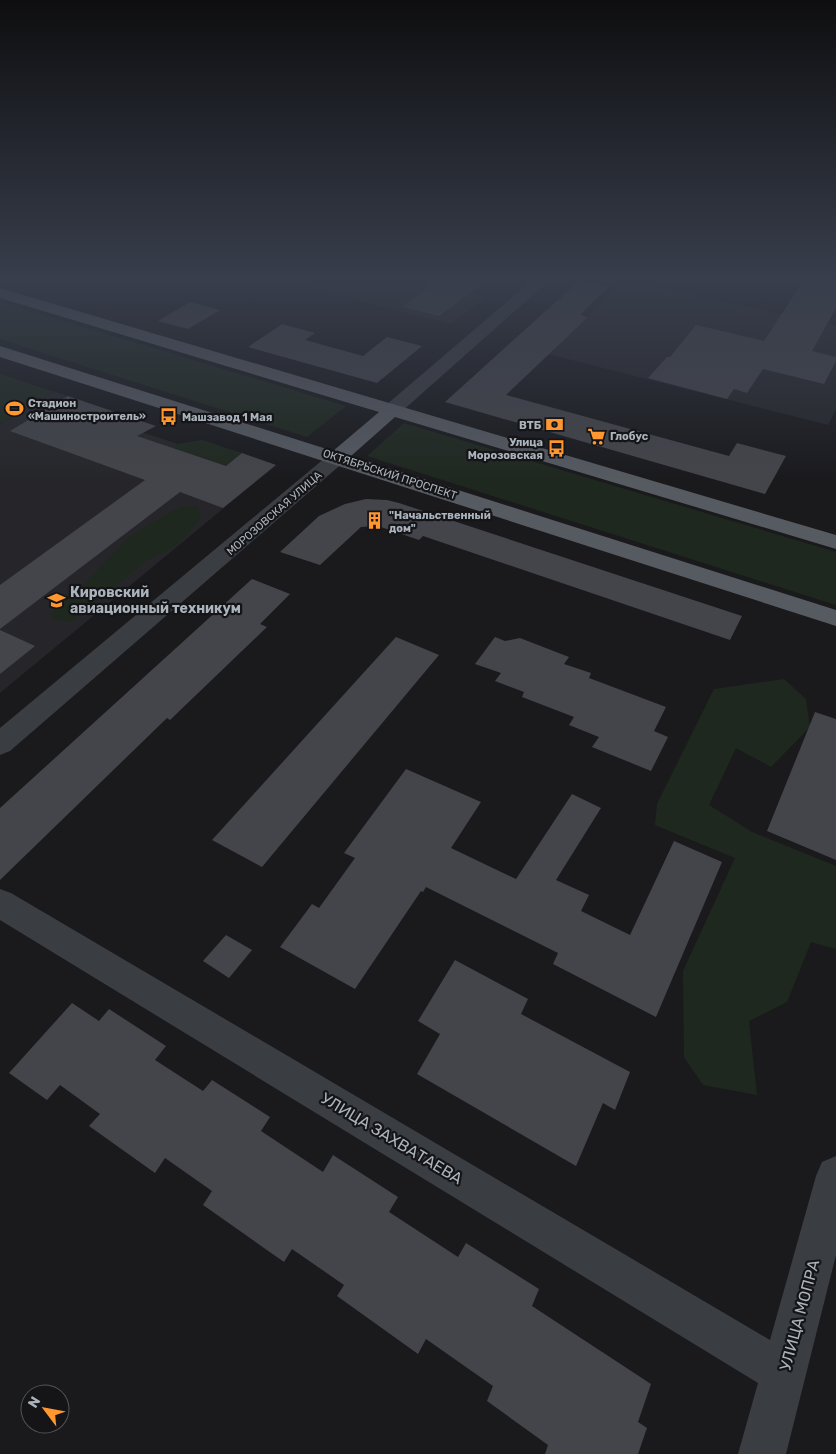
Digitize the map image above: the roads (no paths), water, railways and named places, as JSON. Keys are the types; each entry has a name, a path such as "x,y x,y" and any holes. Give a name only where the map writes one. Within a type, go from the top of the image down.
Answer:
{"main road":[{"path":"179,346 836,542"},
{"name":"ОКТЯБРЬСКИЙ ПРОСПЕКТ","path":"0,351 338,457 836,618"},
{"name":"МОРОЗОВСКАЯ УЛИЦА","path":"338,457 393,409"}],"street":[{"name":"МОРОЗОВСКАЯ УЛИЦА","path":"393,409 466,346"},
{"name":"МОРОЗОВСКАЯ УЛИЦА","path":"0,744 338,457"},
{"name":"УЛИЦА ЗАХВАТАЕВА","path":"0,903 784,1373"},
{"name":"УЛИЦА МОПРА","path":"762,1454 836,1176"}],"place":[{"name":"Стадион «Машиностроитель»","path":"14,409"},
{"name":"Машзавод 1 Мая","path":"168,417"},
{"name":"ВТБ","path":"555,425"},
{"name":"Глобус","path":"596,436"},
{"name":"Улица Морозовская","path":"557,448"},
{"name":"\"Начальственный дом\"","path":"375,521"},
{"name":"Кировский авиационный техникум","path":"56,600"}]}
